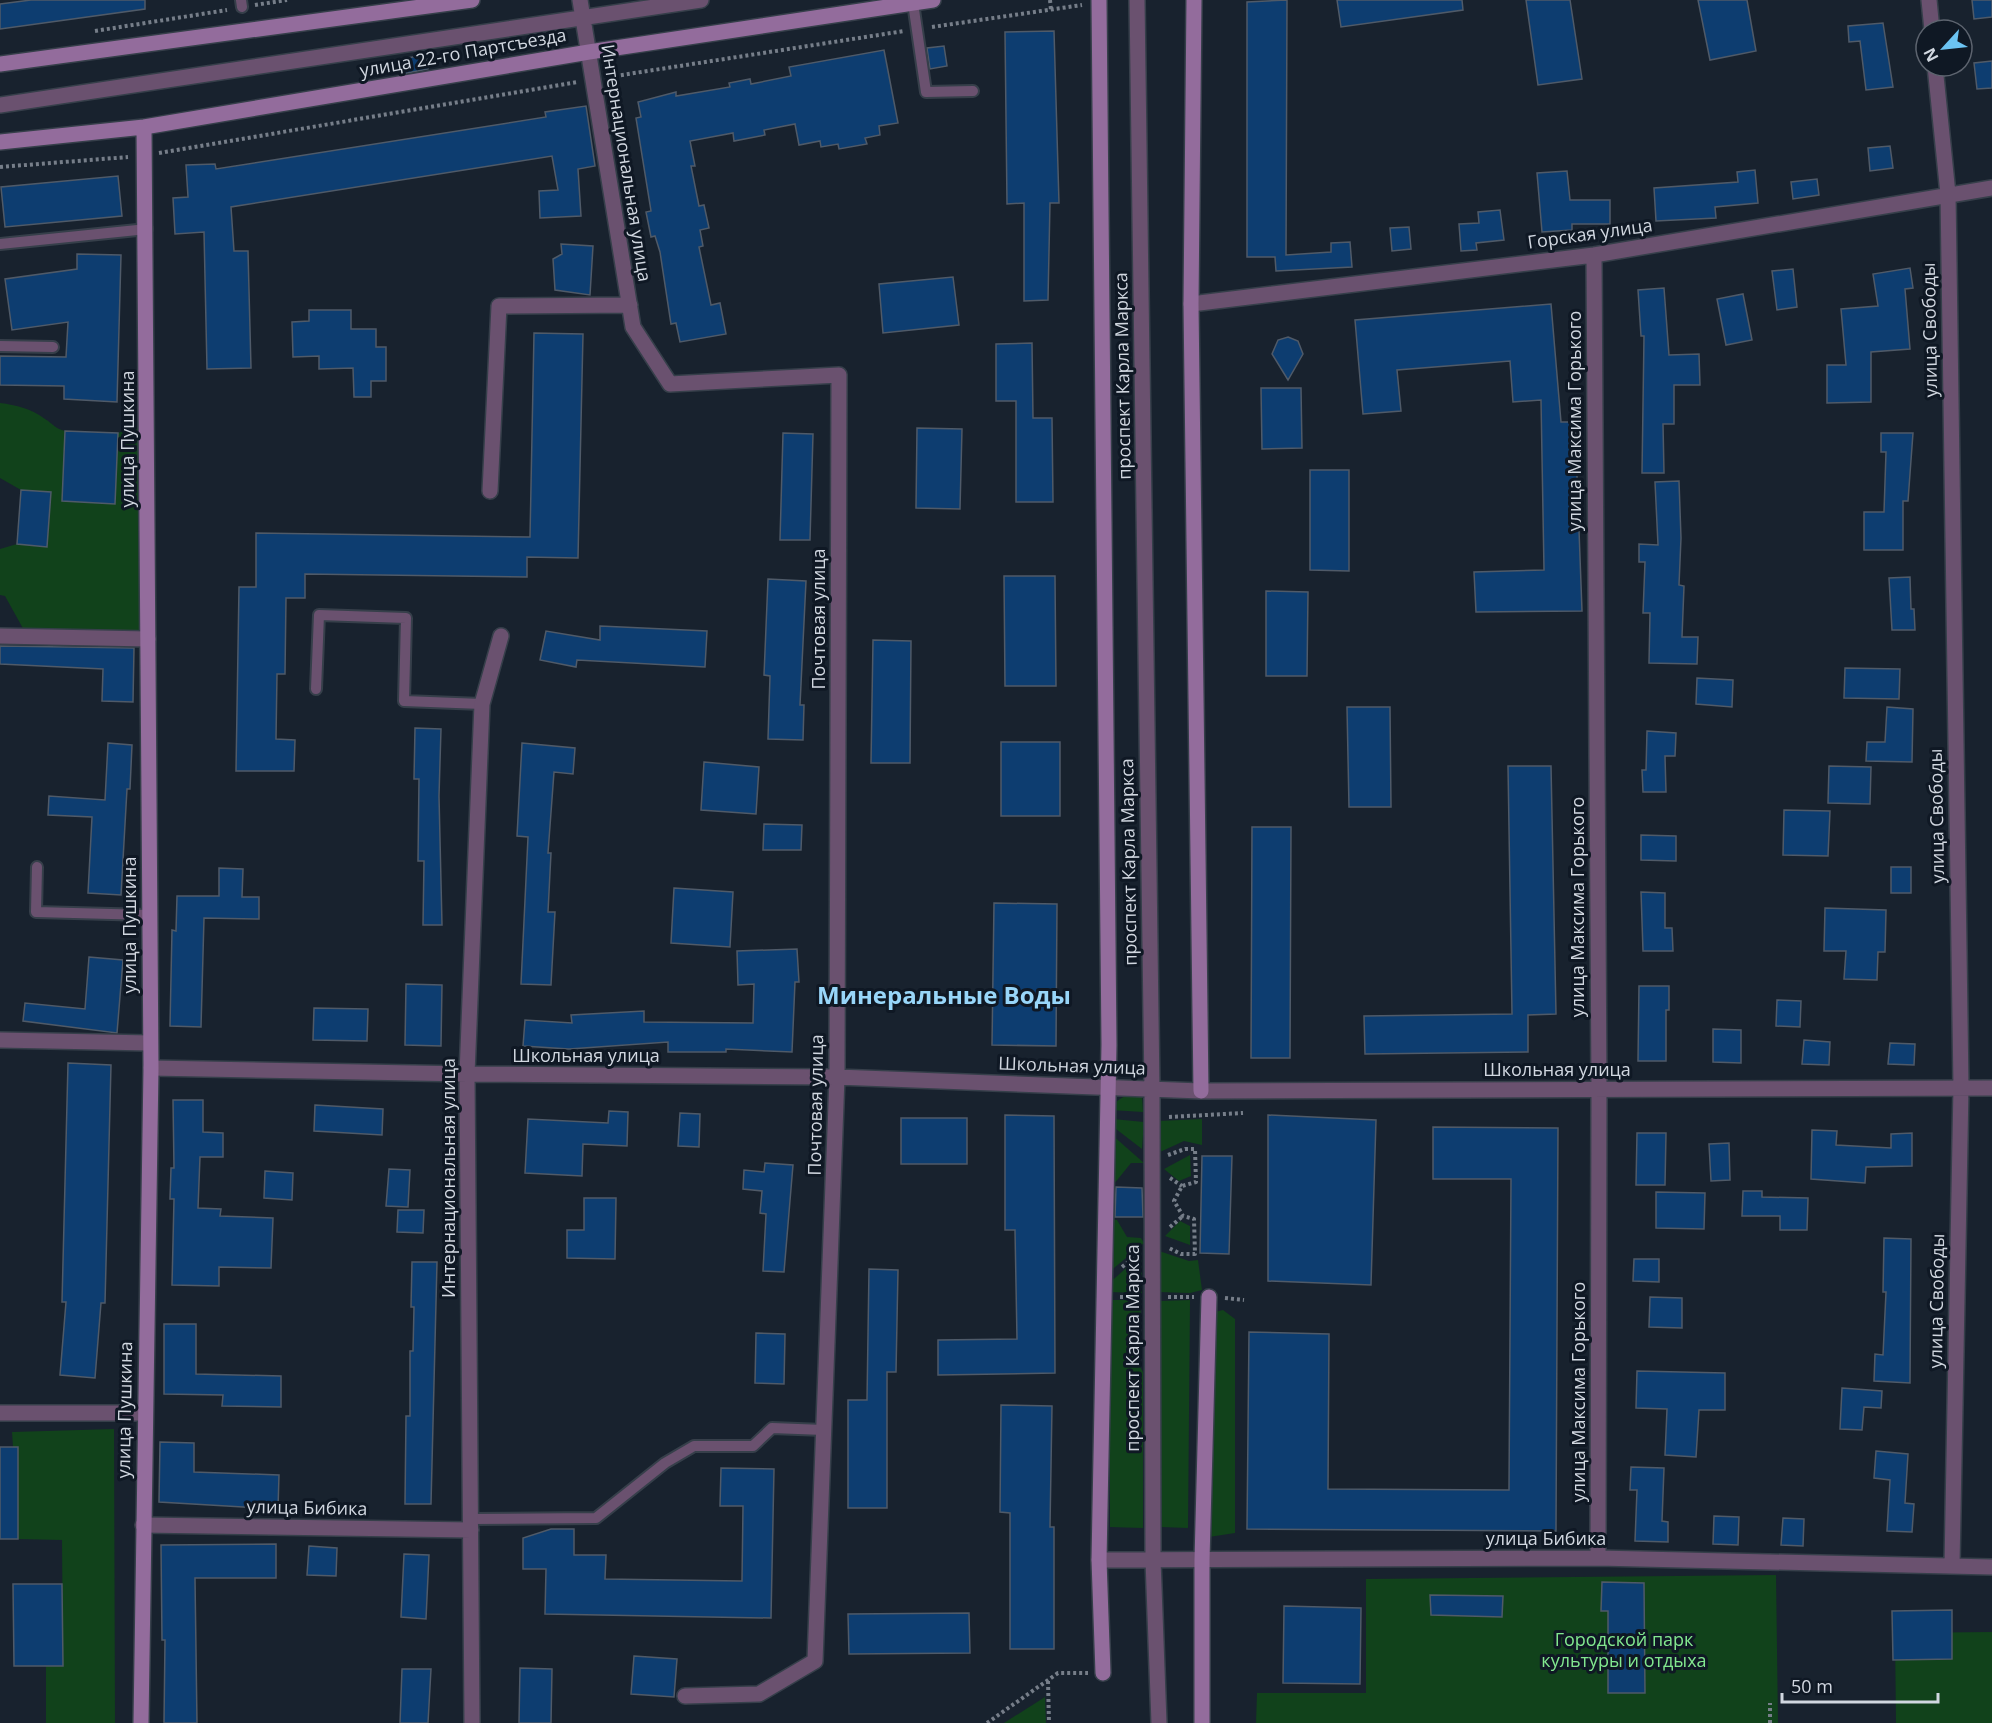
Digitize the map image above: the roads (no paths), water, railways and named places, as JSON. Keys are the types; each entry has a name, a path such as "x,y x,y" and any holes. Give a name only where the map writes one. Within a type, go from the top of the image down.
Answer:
{"street":[{"path":"0,64 472,0"},
{"name":"Интернациональная улица","path":"490,491 500,306 630,305 580,0"},
{"path":"0,105 701,0"},
{"name":"улица 22-го Партсъезда","path":"0,142 144,127 589,52 933,0"},
{"name":"проспект Карла Маркса","path":"1137,0 1152,1089 1153,1560 1159,1723"},
{"path":"1194,0 1191,304 1201,1091"},
{"path":"1929,0 1931,18"},
{"name":"проспект Карла Маркса","path":"1099,2 1108,865 1108,1087 1100,1560 1102,1673"},
{"name":"улица Свободы","path":"1936,78 1948,194 1961,1087 1952,1565"},
{"name":"улица Пушкина","path":"141,1723 151,1068 147,229 144,127"},
{"name":"Горская улица","path":"1191,304 1594,255 1992,188"},
{"name":"улица Максима Горького","path":"1594,255 1599,1089 1598,1558"},
{"name":"Почтовая улица","path":"630,305 633,327 670,384 839,375 837,1077 815,1661 759,1694 685,1696"},
{"path":"0,636 148,639"},
{"name":"Интернациональная улица","path":"472,1723 467,1074 482,704 501,636"},
{"path":"0,1040 150,1043"},
{"name":"Школьная улица","path":"151,1068 467,1074 837,1077 1201,1091 1992,1088"},
{"path":"1202,1723 1202,1560 1209,1297"},
{"path":"0,1413 144,1413"},
{"name":"улица Бибика","path":"143,1525 471,1525"},
{"name":"улица Бибика","path":"1100,1560 1598,1558 1992,1567"}],"lane":[{"path":"913,3 926,92 973,91"},
{"path":"0,244 147,229"},
{"path":"0,346 53,347"},
{"path":"316,689 319,615 406,618 404,701 482,704"},
{"path":"37,867 36,912 149,915"},
{"path":"471,1525 596,1518 665,1463 694,1446 753,1446 772,1428 824,1430"}],"district":[{"name":"Минеральные Воды","path":"944,996"}],"park label":[{"name":"Городской парк культуры и отдыха","path":"1624,1650"}]}
